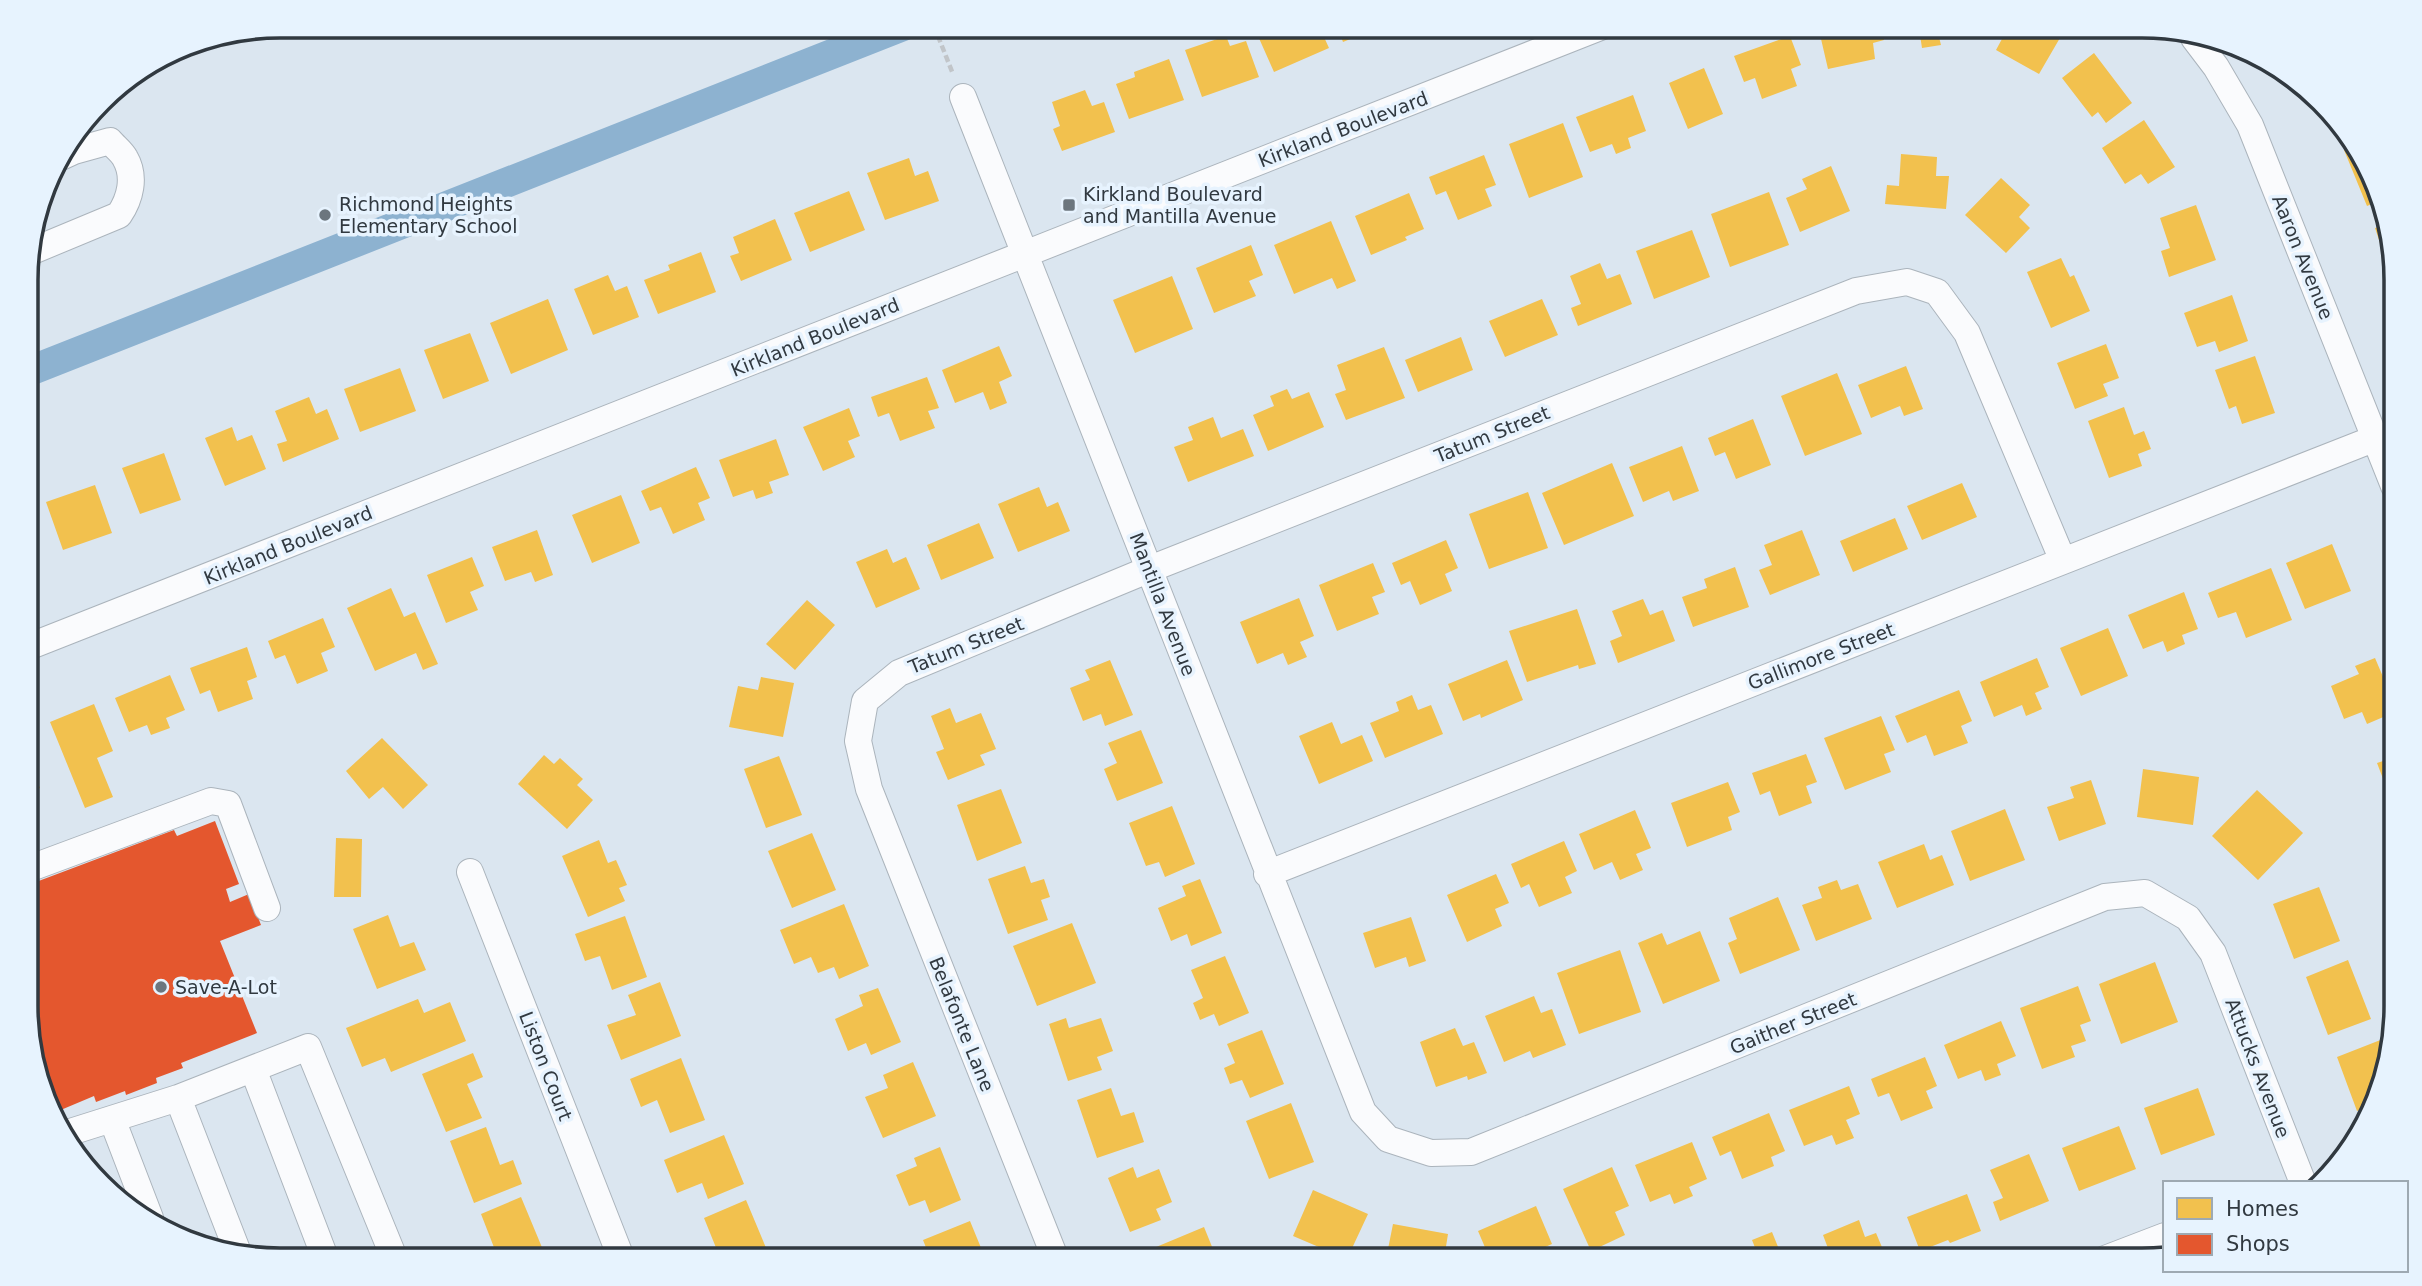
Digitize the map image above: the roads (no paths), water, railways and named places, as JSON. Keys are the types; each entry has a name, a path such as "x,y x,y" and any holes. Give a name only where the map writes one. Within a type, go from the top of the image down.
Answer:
{"street":[{"name":"Kirkland Boulevard","path":"38,644 1572,38"},
{"name":"Aaron Avenue","path":"2200,46 2216,67 2250,125 2384,459"},
{"name":"Mantilla Avenue","path":"963,97 1363,1112"},
{"path":"41,247 118,215 131,192 125,157 110,141 77,149"},
{"name":"Tatum Street","path":"869,789 858,741 865,701 899,673 1150,569 1856,291 1907,282 1937,292 1967,333 2063,561"},
{"name":"Gallimore Street","path":"1267,874 2376,438"},
{"name":"Belafonte Lane","path":"869,789 1051,1248"},
{"path":"38,865 211,801 228,804 267,908"},
{"name":"Liston Court","path":"470,872 617,1248"},
{"name":"Gaither Street","path":"1363,1112 1388,1139 1430,1153 1471,1152 2105,897 2145,893 2188,918 2213,953"},
{"name":"Attucks Avenue","path":"2213,953 2302,1181"},
{"path":"74,1131 178,1098 308,1047 390,1248"},
{"path":"253,1069 321,1248"},
{"path":"178,1098 234,1242"},
{"path":"112,1119 146,1207"},
{"path":"2136,1247 2163,1237"}],"waterway":[{"path":"39,367 871,39"}],"place":[{"name":"Kirkland Boulevard and Mantilla Avenue","path":"1069,205"},
{"name":"Richmond Heights Elementary School","path":"325,215"},
{"name":"Save-A-Lot","path":"161,987"}]}
